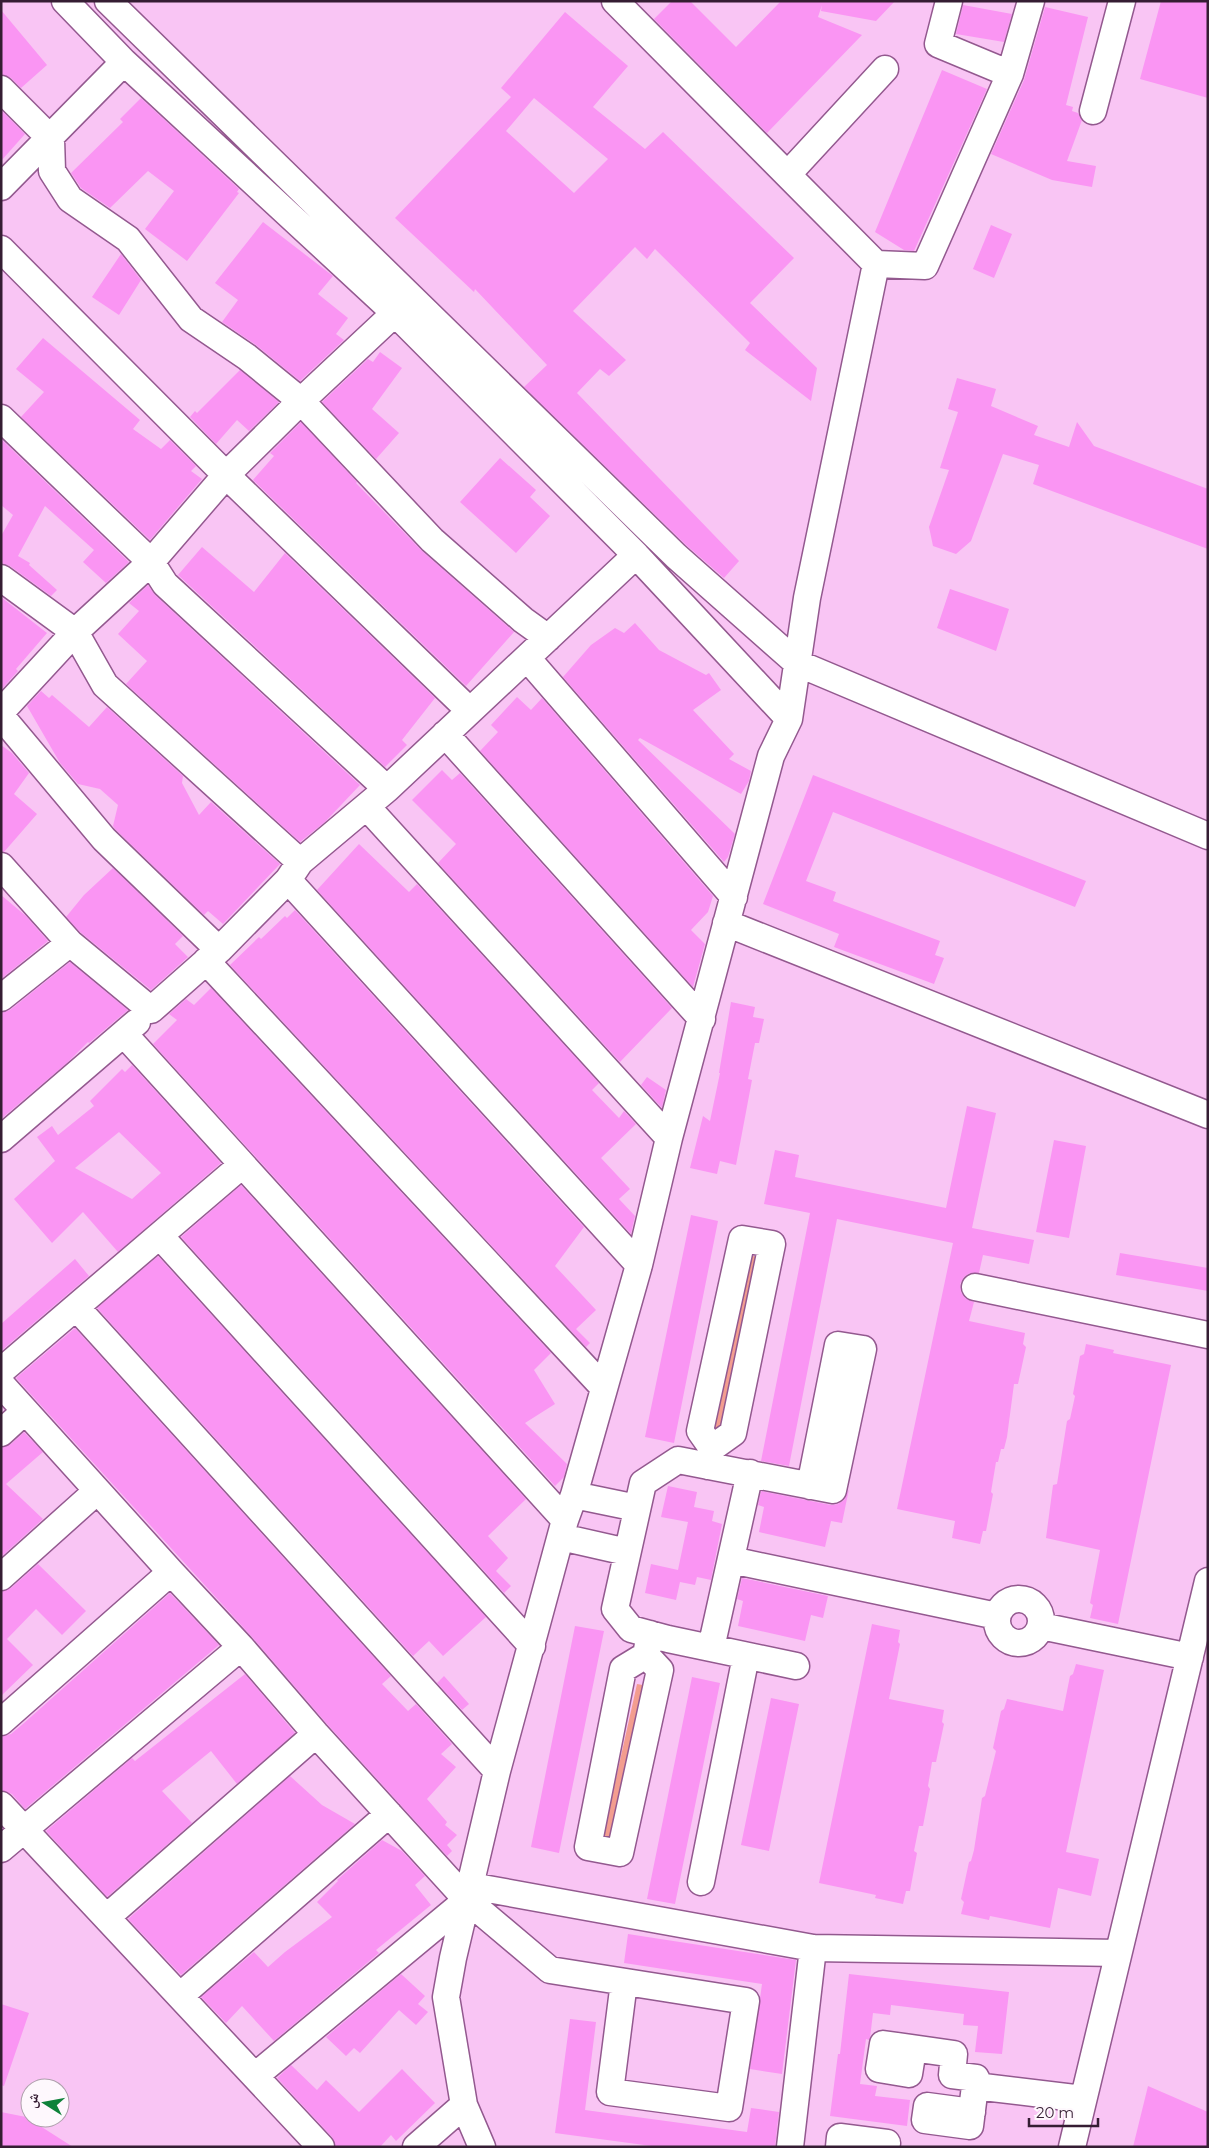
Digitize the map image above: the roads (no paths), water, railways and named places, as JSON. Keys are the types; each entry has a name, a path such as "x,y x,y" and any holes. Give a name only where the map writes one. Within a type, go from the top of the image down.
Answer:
{"street":[{"path":"65,1 124,62 394,313 636,555 789,719"},
{"path":"108,1 676,556 797,663 1208,836"},
{"path":"615,1 876,264 925,266 1010,74 1031,1"},
{"path":"949,1 938,44 1010,74"},
{"path":"1093,111 1122,1"},
{"path":"1,187 51,139 124,62"},
{"path":"788,174 885,69"},
{"path":"1,89 51,139 52,171 70,199 128,239 191,319 247,357 301,401 432,540 523,620 548,638"},
{"path":"1,249 226,475 470,711"},
{"path":"482,2147 464,2105 446,1997 453,1958 497,1772 563,1529 639,1265 669,1138 771,756 789,719 807,598 876,264"},
{"path":"394,313 226,475 151,562 75,632 1,714 104,839 213,956 604,1388"},
{"path":"1,418 151,562 165,584 388,788"},
{"path":"1,1140 213,956 294,871 388,788 636,555"},
{"path":"1,578 75,632 104,685 294,871 639,1265"},
{"path":"527,658 734,897"},
{"path":"446,734 702,1019"},
{"path":"367,807 669,1138"},
{"path":"1,866 70,943 151,1010"},
{"path":"726,923 1208,1114"},
{"path":"1,998 70,943"},
{"path":"124,1034 563,1529 627,1552"},
{"path":"1,1371 242,1165"},
{"path":"160,1236 532,1646"},
{"path":"742,1240 772,1244 733,1433 710,1457 700,1431 742,1240"},
{"path":"975,1287 1208,1336"},
{"path":"76,1307 497,1772"},
{"path":"796,1666 711,1648 648,1645 623,1669 588,1847 620,1853 660,1670 648,1645 631,1629 615,1609 643,1482 678,1460 710,1457 750,1473 810,1486 833,1490 863,1349 838,1345 810,1486"},
{"path":"1,1384 171,1572 242,1647 316,1734 388,1814 550,1970 746,2001 729,2108 610,2092 624,1982"},
{"path":"1,1433 26,1411"},
{"path":"711,1648 750,1473"},
{"path":"1,1577 97,1491"},
{"path":"574,1495 637,1508"},
{"path":"731,1560 998,1616 1002,1607 1009,1601 1019,1598 1029,1601 1037,1607 1041,1616 1041,1626 1190,1657"},
{"path":"1,1722 171,1572"},
{"path":"1072,2147 1208,1581"},
{"path":"1,1849 242,1647"},
{"path":"701,1882 746,1656"},
{"path":"107,1917 316,1734"},
{"path":"1,1805 321,2147"},
{"path":"180,1996 388,1814"},
{"path":"255,2076 469,1893 813,1948 1118,1953"},
{"path":"790,2147 813,1948"},
{"path":"913,2048 954,2054 952,2075 976,2078 972,2112"},
{"path":"975,2086 1083,2099"},
{"path":"416,2147 464,2105"},
{"path":"839,2147 840,2137 888,2143"}]}
